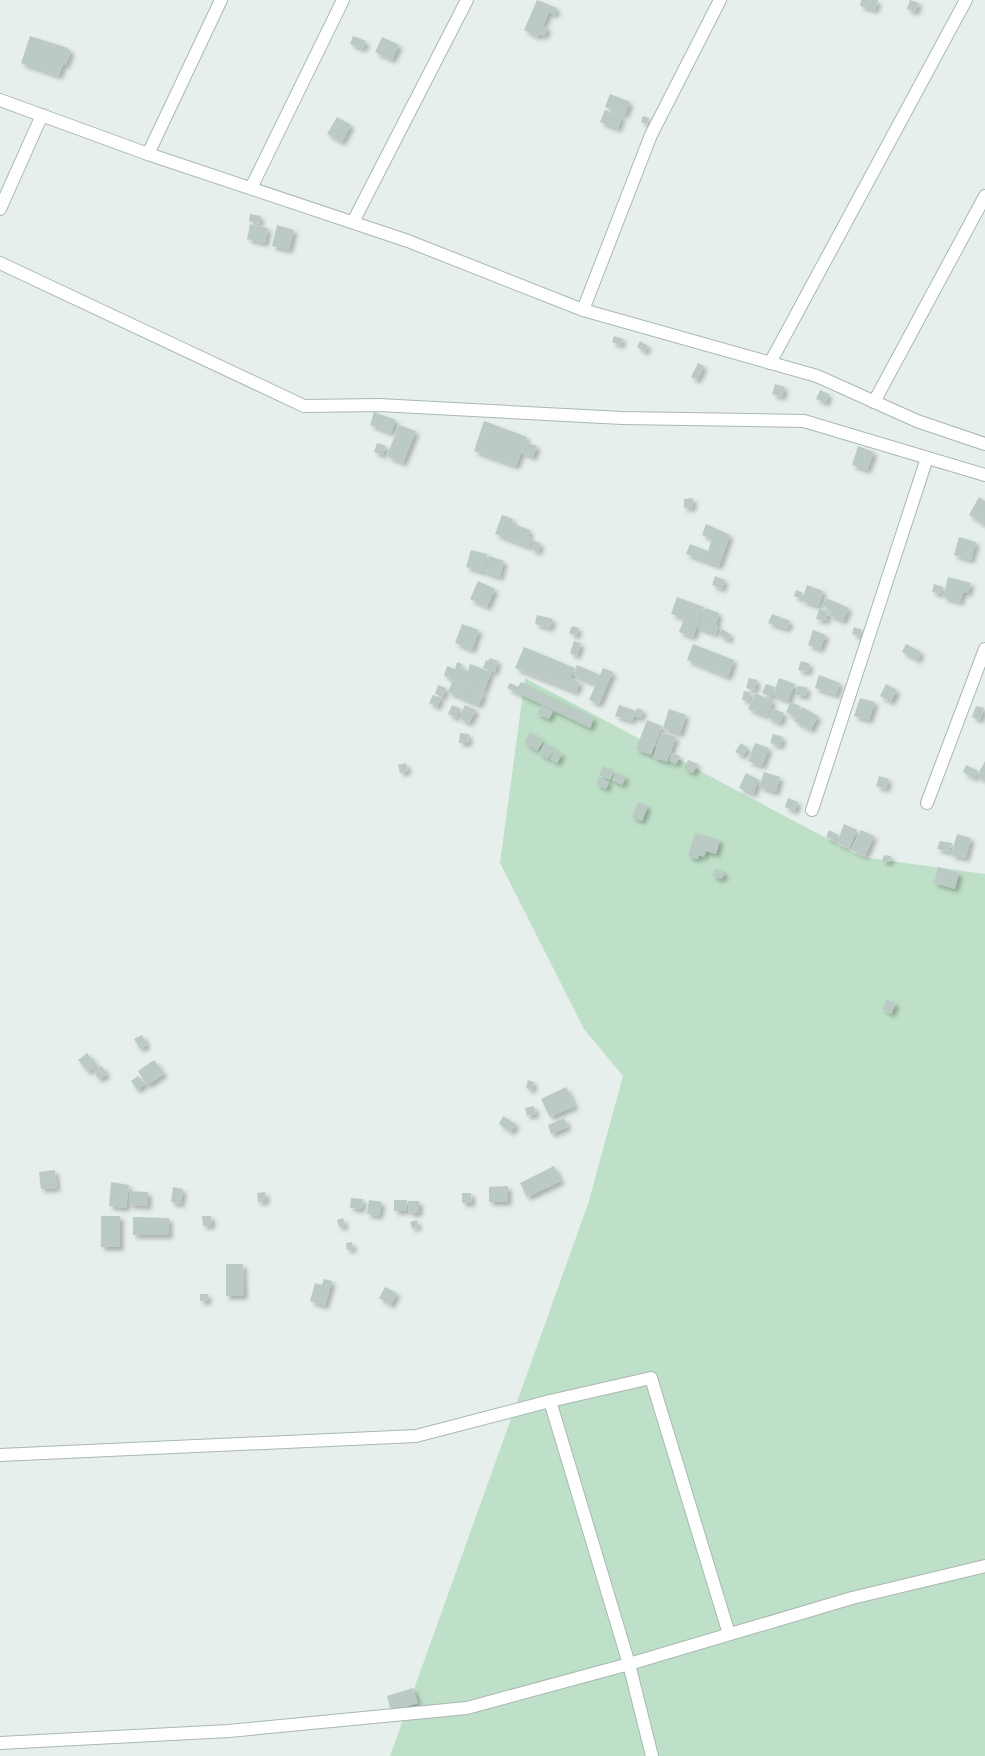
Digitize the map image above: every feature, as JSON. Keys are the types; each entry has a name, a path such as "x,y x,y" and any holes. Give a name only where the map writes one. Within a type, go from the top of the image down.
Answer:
{"street":[{"path":"148,154 221,0"},
{"path":"251,188 344,0"},
{"path":"353,222 467,0"},
{"path":"583,310 651,135 720,0"},
{"path":"770,363 966,0"},
{"path":"0,100 148,154 408,241 583,310 817,376 917,421 982,443 985,431"},
{"path":"0,208 42,115"},
{"path":"874,402 985,196"},
{"path":"0,263 304,406 379,405 622,418 804,421 985,475"},
{"path":"812,810 927,458"},
{"path":"927,803 985,649"},
{"path":"0,1455 416,1436 550,1401 651,1378 729,1634"},
{"path":"550,1401 629,1664 652,1756"},
{"path":"0,1743 229,1731 467,1708 629,1664 852,1598 985,1566"}],"green space":[{"path":"525,678 862,857 985,874 985,1756 390,1756 588,1204 623,1076 584,1029 500,863"}],"building":[{"path":"537,0 557,8 554,15 549,12 543,26 548,28 544,36 539,34 538,37 524,30"},
{"path":"861,0 878,0 875,10 860,6"},
{"path":"910,0 919,3 915,12 907,9"},
{"path":"30,36 68,48 68,50 71,51 66,65 63,64 59,76 21,63"},
{"path":"353,36 366,41 363,49 350,44"},
{"path":"382,37 399,45 392,60 375,52"},
{"path":"610,94 630,102 625,115 605,107"},
{"path":"605,110 622,116 618,129 600,122"},
{"path":"643,116 649,118 647,124 641,122"},
{"path":"337,117 351,125 342,142 327,134"},
{"path":"250,214 261,216 259,224 249,221"},
{"path":"250,224 268,228 265,243 247,239"},
{"path":"277,225 294,230 289,250 272,246"},
{"path":"614,336 623,339 621,345 612,342"},
{"path":"640,341 648,346 645,352 637,347"},
{"path":"698,363 704,366 697,380 691,377"},
{"path":"775,384 785,387 782,397 772,394"},
{"path":"820,390 829,394 826,403 816,399"},
{"path":"374,412 396,420 391,433 370,425"},
{"path":"484,421 527,437 516,466 474,451"},
{"path":"399,425 416,431 403,463 387,456"},
{"path":"526,442 537,446 533,457 522,453"},
{"path":"377,443 386,446 383,455 374,452"},
{"path":"858,446 874,452 867,470 852,465"},
{"path":"979,497 985,501 985,525 969,515"},
{"path":"693,498 693,507 684,508 684,499"},
{"path":"502,515 513,519 512,523 530,530 528,536 532,538 529,547 495,534"},
{"path":"706,524 730,535 719,566 686,554 690,544 708,551 712,539 702,535"},
{"path":"959,537 976,542 971,560 954,555"},
{"path":"533,541 541,543 538,552 531,549"},
{"path":"471,550 487,554 483,572 466,567"},
{"path":"489,556 504,561 500,577 484,572"},
{"path":"715,576 725,580 722,589 712,585"},
{"path":"948,577 971,583 968,593 963,592 960,602 943,597"},
{"path":"478,581 495,589 487,607 470,599"},
{"path":"934,584 943,587 941,594 932,592"},
{"path":"807,585 823,591 819,606 802,601"},
{"path":"796,590 803,593 801,599 794,596"},
{"path":"677,597 704,607 693,637 679,632 684,618 671,614"},
{"path":"826,598 849,608 843,621 829,615 832,610 822,606"},
{"path":"705,608 719,613 716,625 718,626 716,634 698,628"},
{"path":"819,609 828,611 826,621 816,619"},
{"path":"772,614 790,621 787,629 768,623"},
{"path":"537,615 553,619 550,628 535,624"},
{"path":"462,624 479,630 472,650 455,643"},
{"path":"572,626 579,628 576,636 569,633"},
{"path":"854,627 862,630 860,636 852,634"},
{"path":"722,629 731,635 728,640 719,635"},
{"path":"813,630 826,635 820,649 808,645"},
{"path":"574,641 581,643 577,656 570,653"},
{"path":"693,644 734,660 728,677 687,660"},
{"path":"906,644 921,652 918,660 902,652"},
{"path":"524,647 575,668 570,678 580,682 576,692 515,668"},
{"path":"490,658 498,661 495,672 483,668 486,660 488,661"},
{"path":"801,661 810,664 808,672 798,670"},
{"path":"457,662 462,664 461,669 468,671 470,664 491,672 484,691 444,676 447,666 455,669"},
{"path":"577,665 600,675 603,668 613,672 599,704 589,700 596,684 573,675"},
{"path":"819,675 840,683 836,695 815,688"},
{"path":"749,678 757,680 755,690 746,688"},
{"path":"779,678 795,684 788,701 773,695"},
{"path":"453,680 484,693 479,705 448,692"},
{"path":"521,682 594,718 590,728 507,688 510,683 518,687"},
{"path":"766,684 775,687 771,697 762,693"},
{"path":"886,684 897,690 891,702 880,696"},
{"path":"438,685 446,688 443,697 435,694"},
{"path":"797,686 807,687 806,696 796,695"},
{"path":"744,691 751,693 749,701 742,700"},
{"path":"755,693 773,701 767,716 748,709"},
{"path":"433,695 441,698 437,707 429,703"},
{"path":"860,698 875,702 869,720 854,716"},
{"path":"791,702 800,706 795,717 786,712"},
{"path":"452,705 461,709 456,718 448,714"},
{"path":"465,705 476,710 469,723 459,718"},
{"path":"619,705 636,711 637,708 643,710 641,718 634,716 632,721 615,716"},
{"path":"541,706 553,711 549,719 537,714"},
{"path":"976,706 984,708 980,720 972,717"},
{"path":"802,707 818,716 811,730 794,721"},
{"path":"772,708 784,713 780,723 768,718"},
{"path":"669,709 686,715 680,734 663,728"},
{"path":"647,720 662,726 651,755 636,749"},
{"path":"530,732 543,741 537,751 524,742"},
{"path":"662,732 676,737 667,762 653,757"},
{"path":"460,733 469,734 468,743 459,743"},
{"path":"773,734 783,737 780,746 770,743"},
{"path":"545,743 555,749 548,759 539,753"},
{"path":"741,743 748,748 743,756 735,752"},
{"path":"755,743 769,748 762,766 748,761"},
{"path":"555,750 562,754 557,763 550,759"},
{"path":"672,753 680,756 676,764 669,761"},
{"path":"688,760 698,764 693,773 684,769"},
{"path":"985,761 985,780 977,776"},
{"path":"406,763 408,771 400,773 398,765"},
{"path":"966,765 978,771 974,778 963,772"},
{"path":"603,766 614,772 610,780 599,775"},
{"path":"616,772 626,777 622,785 612,780"},
{"path":"764,772 780,777 776,792 759,787"},
{"path":"746,773 759,780 753,794 739,788"},
{"path":"879,776 889,779 886,789 876,786"},
{"path":"599,777 609,782 606,789 596,784"},
{"path":"788,798 798,802 795,811 785,807"},
{"path":"638,802 648,806 642,821 632,817"},
{"path":"844,824 857,830 849,848 837,843"},
{"path":"829,830 838,835 835,841 826,837"},
{"path":"861,830 874,836 865,856 851,850"},
{"path":"695,833 720,840 716,854 706,851 704,857 699,855 698,859 688,856"},
{"path":"957,834 971,838 966,858 951,855"},
{"path":"940,841 952,843 950,852 937,849"},
{"path":"884,855 891,856 890,862 882,861"},
{"path":"938,867 959,873 955,889 934,883"},
{"path":"714,869 725,872 722,879 713,877"},
{"path":"887,999 896,1004 891,1014 882,1009"},
{"path":"142,1035 147,1045 140,1049 134,1039"},
{"path":"87,1053 97,1065 88,1072 78,1060"},
{"path":"154,1060 164,1074 147,1085 138,1071"},
{"path":"102,1066 107,1075 98,1079 93,1070"},
{"path":"138,1076 145,1084 137,1090 131,1081"},
{"path":"528,1080 534,1082 532,1090 526,1088"},
{"path":"566,1087 575,1106 550,1117 541,1099"},
{"path":"534,1106 536,1114 527,1116 525,1108"},
{"path":"503,1116 516,1124 511,1132 499,1124"},
{"path":"564,1118 568,1127 551,1134 548,1125"},
{"path":"554,1166 561,1181 527,1197 520,1183"},
{"path":"55,1170 57,1188 41,1189 39,1172"},
{"path":"111,1182 129,1185 126,1208 109,1206"},
{"path":"508,1186 508,1202 489,1202 489,1187"},
{"path":"173,1187 183,1189 181,1204 171,1202"},
{"path":"129,1191 148,1192 148,1206 129,1205"},
{"path":"265,1192 266,1201 258,1202 257,1193"},
{"path":"462,1193 471,1193 472,1203 462,1203"},
{"path":"351,1198 363,1199 362,1209 350,1208"},
{"path":"369,1200 382,1202 379,1216 367,1214"},
{"path":"394,1200 407,1200 407,1211 394,1211"},
{"path":"408,1201 419,1201 419,1213 409,1213"},
{"path":"101,1216 120,1216 120,1247 101,1247"},
{"path":"202,1216 211,1216 212,1225 203,1226"},
{"path":"133,1217 169,1218 169,1235 133,1235"},
{"path":"343,1218 345,1226 339,1227 337,1220"},
{"path":"417,1220 418,1227 412,1228 410,1222"},
{"path":"352,1242 353,1249 347,1250 346,1243"},
{"path":"226,1264 243,1264 244,1296 226,1296"},
{"path":"324,1279 332,1281 325,1306 310,1301 315,1283 322,1285"},
{"path":"385,1287 397,1293 391,1305 379,1298"},
{"path":"200,1294 208,1294 208,1301 200,1301"},
{"path":"413,1688 418,1703 391,1711 387,1696"}]}
